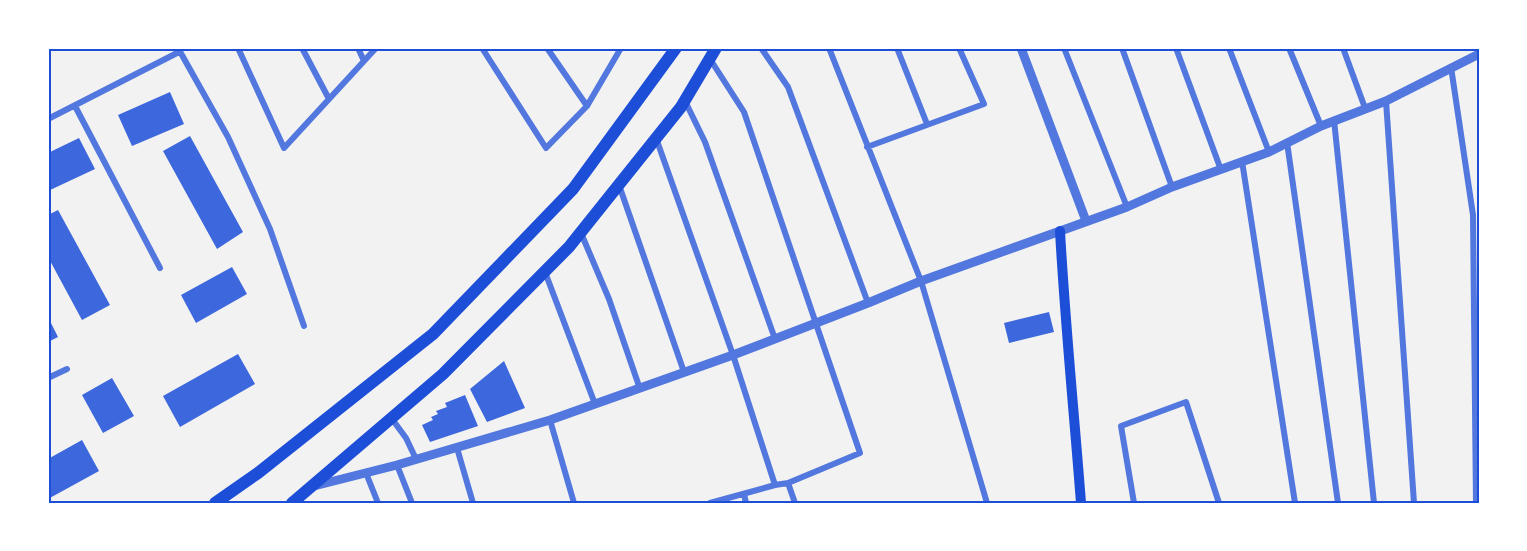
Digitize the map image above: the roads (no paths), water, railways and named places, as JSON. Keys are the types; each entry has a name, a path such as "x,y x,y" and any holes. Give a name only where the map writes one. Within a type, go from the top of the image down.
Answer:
{"highway":[{"path":"215,503 258,473 433,334 573,189 676,48"},
{"path":"292,503 443,374 545,271 581,232 656,138 685,100 713,53"}],"main road":[{"path":"1060,231 1065,327 1070,358 1082,503"}],"street":[{"path":"238,48 284,148 376,48"},
{"path":"302,48 329,99"},
{"path":"358,48 364,61"},
{"path":"482,48 546,148 587,106 618,50"},
{"path":"547,48 587,106"},
{"path":"761,48 788,87 868,303"},
{"path":"830,48 921,281 987,503"},
{"path":"897,48 927,124"},
{"path":"867,147 984,104 959,48"},
{"path":"1022,48 1086,221"},
{"path":"1064,48 1127,207"},
{"path":"1122,48 1172,187"},
{"path":"1176,48 1221,170"},
{"path":"1229,48 1269,152"},
{"path":"1289,48 1321,126"},
{"path":"1343,48 1365,108"},
{"path":"48,119 179,50 228,137 270,229 304,326"},
{"path":"710,503 788,483 860,453 744,112 713,53"},
{"path":"314,486 397,465 550,420 733,355 921,281 1127,207 1172,187 1269,152 1287,141 1386,100 1479,54"},
{"path":"1451,67 1476,215 1476,503"},
{"path":"685,100 705,142 775,339"},
{"path":"1386,100 1414,503"},
{"path":"75,106 160,268"},
{"path":"1335,120 1374,503"},
{"path":"656,138 733,355 775,485"},
{"path":"1287,141 1338,503"},
{"path":"1242,161 1295,503"},
{"path":"619,184 684,372"},
{"path":"581,232 609,299 640,388"},
{"path":"545,271 595,404"},
{"path":"48,378 67,369"},
{"path":"1134,503 1121,426 1186,402 1219,503"},
{"path":"392,418 406,438 416,459"},
{"path":"550,420 574,503"},
{"path":"457,448 473,503"},
{"path":"397,465 412,503"},
{"path":"366,473 378,503"},
{"path":"788,483 795,503"},
{"path":"744,494 746,503"}]}
